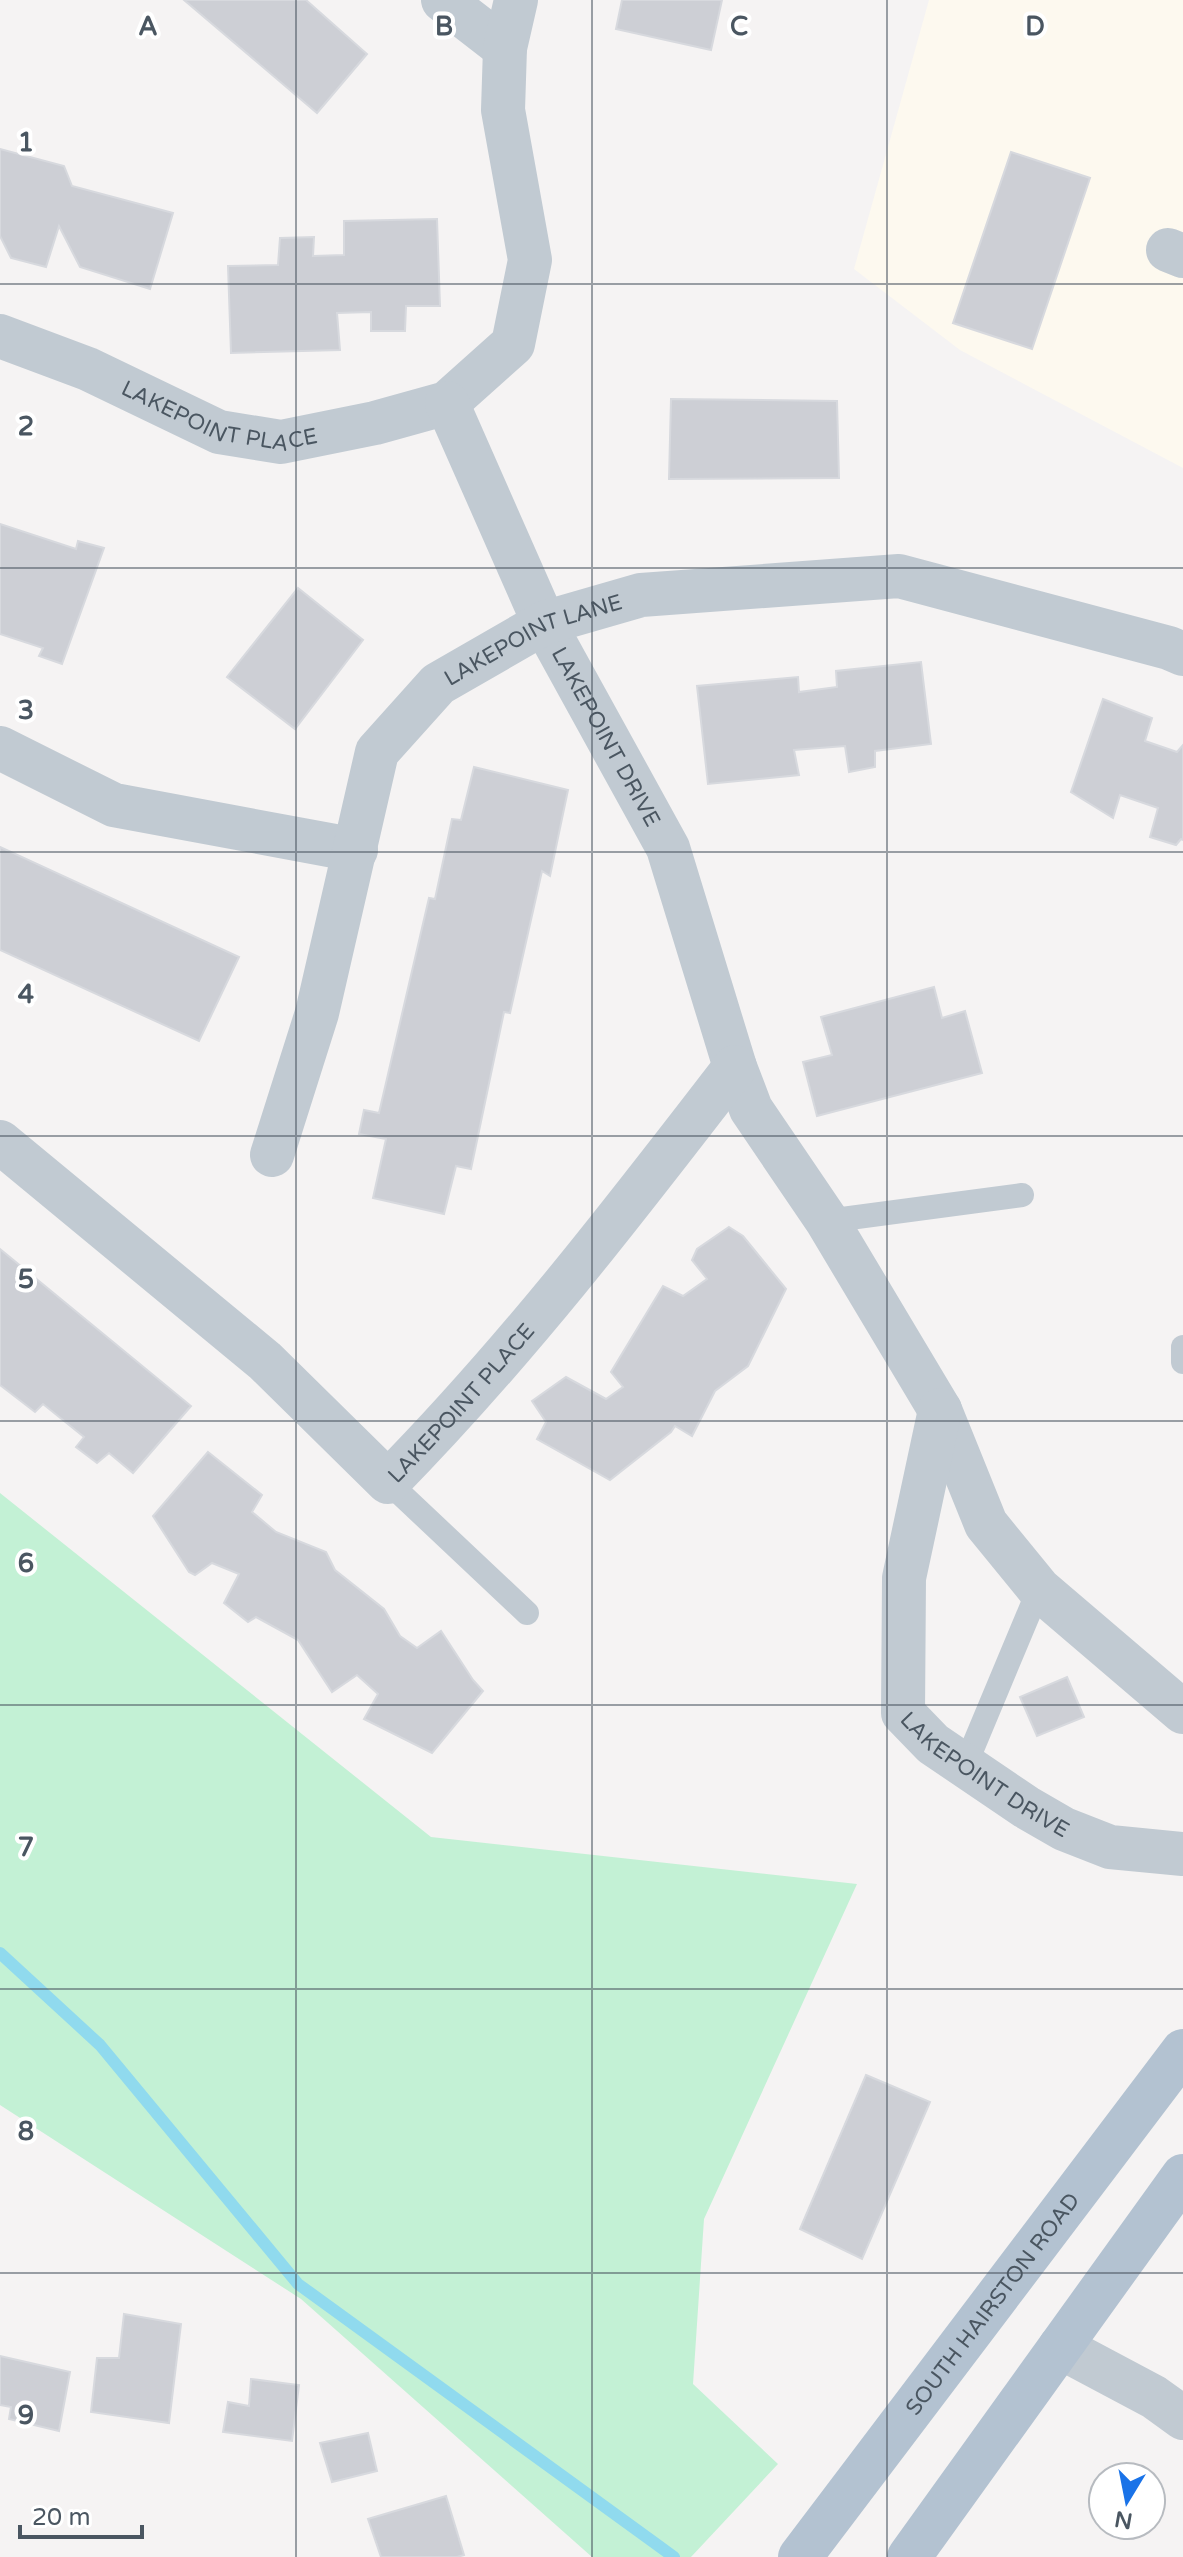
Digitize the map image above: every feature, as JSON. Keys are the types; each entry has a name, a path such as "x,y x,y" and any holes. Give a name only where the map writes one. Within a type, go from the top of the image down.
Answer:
{"main road":[{"name":"SOUTH HAIRSTON ROAD","path":"800,2557 1183,2051"},
{"path":"909,2557 1183,2176"}],"street":[{"path":"443,0 505,48"},
{"path":"447,403 513,344 530,260 503,110 505,48 516,0"},
{"name":"LAKEPOINT PLACE","path":"0,336 88,369 219,432 281,442 375,423 447,403"},
{"name":"LAKEPOINT DRIVE","path":"447,403 544,623 668,848 735,1067 751,1109 827,1221 940,1410 986,1524 1039,1589 1183,1712"},
{"name":"LAKEPOINT LANE","path":"272,1155 317,1013 377,752 438,684 544,623 641,595 899,576 1183,654"},
{"path":"0,748 114,805 356,850"},
{"name":"LAKEPOINT PLACE","path":"0,1142 265,1361 388,1482 447,1423 598,1244 735,1067"},
{"name":"LAKEPOINT DRIVE","path":"940,1410 904,1578 903,1713 933,1744 1064,1829 1110,1847 1183,1854"},
{"path":"1060,2347 1154,2397 1183,2418"}],"lane":[{"path":"827,1221 1022,1195"},
{"path":"1183,1347 1183,1362"},
{"path":"388,1482 527,1613"},
{"path":"965,1766 1039,1589"}],"shaded area":[{"path":"929,0 1183,0 1183,468 960,350 854,269"}],"green space":[{"path":"0,1493 431,1837 857,1884 704,2219 693,2384 778,2464 691,2557 592,2557 301,2299 0,2105"}],"building":[{"path":"184,0 306,0 367,54 317,113"},
{"path":"622,0 722,0 711,50 616,29"},
{"path":"0,149 64,166 72,186 173,213 150,289 80,267 59,226 46,267 11,258 0,236"},
{"path":"1011,152 1090,178 1032,349 953,323"},
{"path":"437,219 440,306 406,306 405,331 371,331 371,312 337,313 340,350 231,353 228,266 278,265 280,238 314,237 313,256 344,255 344,221"},
{"path":"671,399 837,401 839,478 669,479"},
{"path":"0,524 76,549 78,541 104,548 62,664 39,656 43,648 0,634"},
{"path":"298,588 363,640 295,729 227,677"},
{"path":"921,662 931,744 875,751 875,767 849,772 845,746 794,750 799,775 708,784 697,686 798,677 799,692 837,687 836,671"},
{"path":"1103,699 1152,718 1145,741 1177,752 1183,745 1183,840 1176,845 1150,837 1158,808 1120,795 1113,818 1071,792"},
{"path":"474,767 568,790 550,876 542,871 510,1013 504,1012 471,1169 456,1166 444,1214 373,1198 386,1139 359,1134 364,1110 379,1113 429,898 435,899 452,819 461,820"},
{"path":"0,847 239,957 199,1041 0,950"},
{"path":"934,987 942,1018 965,1011 982,1073 817,1116 803,1062 832,1055 821,1017"},
{"path":"729,1227 743,1236 786,1289 748,1366 715,1391 692,1436 675,1426 610,1480 537,1439 546,1422 532,1401 566,1377 606,1399 623,1387 611,1372 663,1286 683,1296 707,1279 692,1260 697,1249"},
{"path":"0,1249 191,1406 133,1473 109,1453 97,1463 76,1447 84,1437 43,1404 35,1412 0,1385"},
{"path":"208,1452 262,1495 252,1512 276,1532 326,1552 335,1570 384,1609 400,1636 417,1648 441,1631 483,1691 432,1753 364,1719 378,1694 357,1675 332,1692 298,1640 256,1617 248,1622 224,1603 239,1574 212,1563 195,1575 189,1572 153,1516"},
{"path":"1067,1677 1084,1717 1037,1736 1020,1697"},
{"path":"866,2075 930,2102 862,2259 800,2229"},
{"path":"124,2314 181,2324 169,2423 91,2412 97,2358 119,2358"},
{"path":"0,2356 70,2372 59,2431 9,2419 11,2407 0,2405"},
{"path":"251,2379 299,2385 292,2441 223,2432 228,2402 249,2406"},
{"path":"368,2433 377,2471 332,2482 320,2443"},
{"path":"446,2496 464,2555 381,2557 368,2519"}],"waterway":[{"path":"0,1953 100,2045 298,2284 674,2557"}]}
